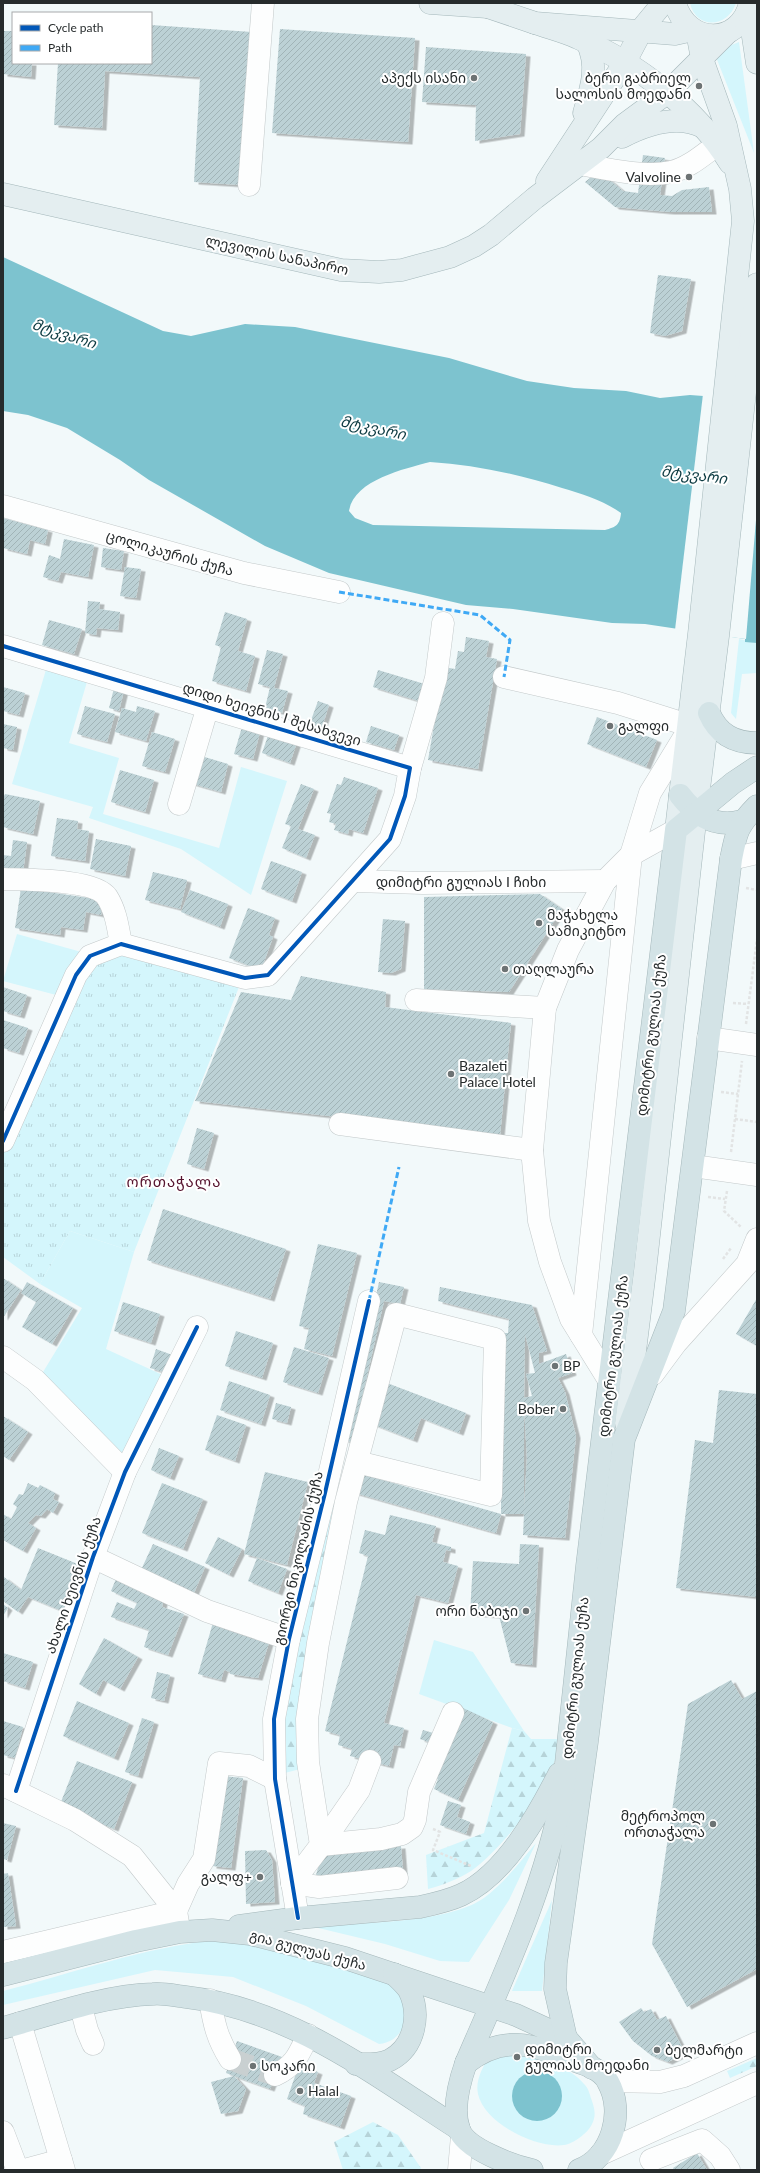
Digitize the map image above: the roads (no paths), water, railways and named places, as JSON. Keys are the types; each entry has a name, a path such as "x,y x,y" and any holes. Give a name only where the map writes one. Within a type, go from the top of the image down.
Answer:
{"highway":[{"path":"709,713 718,729 724,734 735,740 757,743"},
{"path":"676,830 757,767"},
{"path":"680,795 696,813 710,821 723,824 749,814"},
{"name":"დიმიტრი გულიას ქუჩა","path":"566,2038 555,1990 556,1963 587,1742 624,1439 674,1311 731,859 736,835 749,814"},
{"name":"დიმიტრი გულიას ქუჩა","path":"460,2132 457,2102 462,2075 537,1892 548,1858 563,1792 587,1566 676,830"},
{"path":"212,1930 298,1918 420,1907 440,1903 462,1895 478,1885 495,1870 510,1853 546,1799 567,1757"},
{"name":"გია გულუას ქუჩა","path":"3,1975 136,1940 180,1932 212,1930 257,1935 345,1958 491,2005 566,2038 600,2074"},
{"path":"356,2064 375,2064 389,2060 406,2045 411,2035 416,2016 412,1999 408,1988 394,1974"},
{"path":"12,2026 123,1996 154,1994 210,2000 282,2022 308,2035 356,2064 460,2132 476,2146 497,2158 532,2170"},
{"path":"466,2063 492,2047 519,2044 539,2047 600,2074 616,2112 615,2124 610,2139 587,2165"}],"main road":[{"path":"430,3 488,5 516,3"},
{"name":"ლევილის სანაპირო","path":"535,198 579,134 641,32 663,3"},
{"path":"675,3 684,23 695,31 702,59 726,126 737,175 742,204 743,221 735,393 709,635"},
{"path":"488,5 587,42 624,62 667,93 712,136 737,175"},
{"path":"535,23 675,34 695,31 712,35 727,33 740,24 749,6"},
{"path":"749,6 757,63"},
{"name":"ლევილის სანაპირო","path":"3,194 323,267 363,272 402,270 450,256 474,246 492,235 535,198 601,148 625,124 667,93 727,33"},
{"path":"579,134 594,71 593,58 587,42"},
{"path":"601,148 647,126 664,122 686,121 712,136"},
{"path":"735,393 757,284"},
{"name":"დიმიტრი გულიას ქუჩა","path":"624,1439 645,1271 696,813 709,713 709,635"},
{"name":"დიმიტრი გულიას ქუჩა","path":"676,830 688,728 709,635"}],"street":[{"path":"249,185 264,3"},
{"path":"580,164 637,173 670,172 689,165 712,136"},
{"name":"ცოლიკაურის ქუჩა","path":"3,506 244,573 339,592"},
{"path":"3,1141 76,975 90,956 121,944 245,978 268,975 354,881 390,839 405,796 410,768 436,678 443,623"},
{"name":"დიდი ხეივნის I შესახვევი","path":"3,646 208,706 410,768"},
{"path":"504,677 618,703 688,728 650,792 631,855 581,1335"},
{"path":"179,804 208,706"},
{"path":"610,1382 571,1319 550,1262 539,1221 532,1150 545,1008 568,950 605,881 631,855 676,830"},
{"path":"731,859 757,853"},
{"path":"3,879 82,884 106,895 114,911 121,944"},
{"name":"დიმიტრი გულიას I ჩიხი","path":"354,881 423,884 605,881"},
{"path":"416,1000 545,1008"},
{"path":"708,1038 748,1043"},
{"path":"340,1124 532,1150"},
{"path":"693,1166 757,1175"},
{"path":"648,1380 676,1343 747,1264 750,1235"},
{"name":"გიორგი ნიკოლაძის ქუჩა","path":"298,1918 274,1779 274,1719 289,1639 325,1493 369,1301"},
{"path":"321,1845 308,1762 308,1719 318,1643 346,1502 396,1314 495,1339 491,1495 357,1462"},
{"name":"ახალი ხეივნის ქუჩა","path":"180,1932 176,1911 132,1856 75,1820 9,1788 125,1472 197,1327"},
{"path":"3,1357 35,1380 125,1472"},
{"path":"93,1557 207,1611 289,1639"},
{"path":"321,1845 381,1839 402,1834 412,1827 416,1820 419,1792 453,1713"},
{"path":"370,1761 358,1790 321,1845 292,1883 319,1887 397,1878"},
{"path":"3,1952 176,1911 188,1884 204,1859 219,1763 249,1766 274,1779"},
{"path":"210,2000 214,2026 219,2041 230,2059"},
{"path":"81,2007 87,2030 93,2044"},
{"path":"3,2132 16,2166 19,2170 63,2165 12,2026"},
{"path":"275,2075 288,2069 297,2057 308,2035"},
{"path":"600,2074 640,2083 671,2080 684,2076 757,2043"},
{"path":"587,2165 638,2138 757,2083"},
{"path":"459,2170 460,2132"},
{"path":"638,2138 653,2165 702,2140 720,2156 729,2170"}],"water":[{"name":"მტკვარი","path":"3,257 163,331 191,336 245,324 295,327 449,358 527,381 574,388 626,391 660,398 690,395 757,400 757,643 745,642 745,639 645,624 612,623 513,609 466,605 329,573 265,546 149,480 120,460 67,428 28,415 3,411","holes":["430,462 447,463 513,474 577,493 600,501 614,508 621,513 620,520 617,525 605,530 373,525 355,518 349,511 353,500 360,491 370,484 394,472"]},
{"path":"542,2071 547,2072 555,2078 561,2086 561,2106 555,2114 547,2120 532,2121 527,2120 519,2114 513,2106 512,2091 513,2086 519,2078 527,2072"}],"tunnel":[{"path":"230,2059 275,2075"}],"place":[{"name":"აპექს ისანი","path":"474,78"},
{"name":"ბერი გაბრიელ სალოსის მოედანი","path":"699,86"},
{"name":"Valvoline","path":"689,177"},
{"name":"გალფი","path":"610,726"},
{"name":"მაჭახელა სამიკიტნო","path":"539,923"},
{"name":"თაღლაურა","path":"505,969"},
{"name":"Bazaleti Palace Hotel","path":"451,1074"},
{"name":"BP","path":"555,1366"},
{"name":"Bober","path":"563,1409"},
{"name":"ორი ნაბიჯი","path":"526,1611"},
{"name":"მეტროპოლ ორთაჭალა","path":"713,1824"},
{"name":"გალფ+","path":"260,1877"},
{"name":"ბელმარტი","path":"657,2050"},
{"name":"დიმიტრი გულიას მოედანი","path":"517,2057"},
{"name":"სოკარი","path":"253,2066"},
{"name":"Halal","path":"300,2091"}],"district":[{"name":"ორთაჭალა","path":"174,1182"}]}
